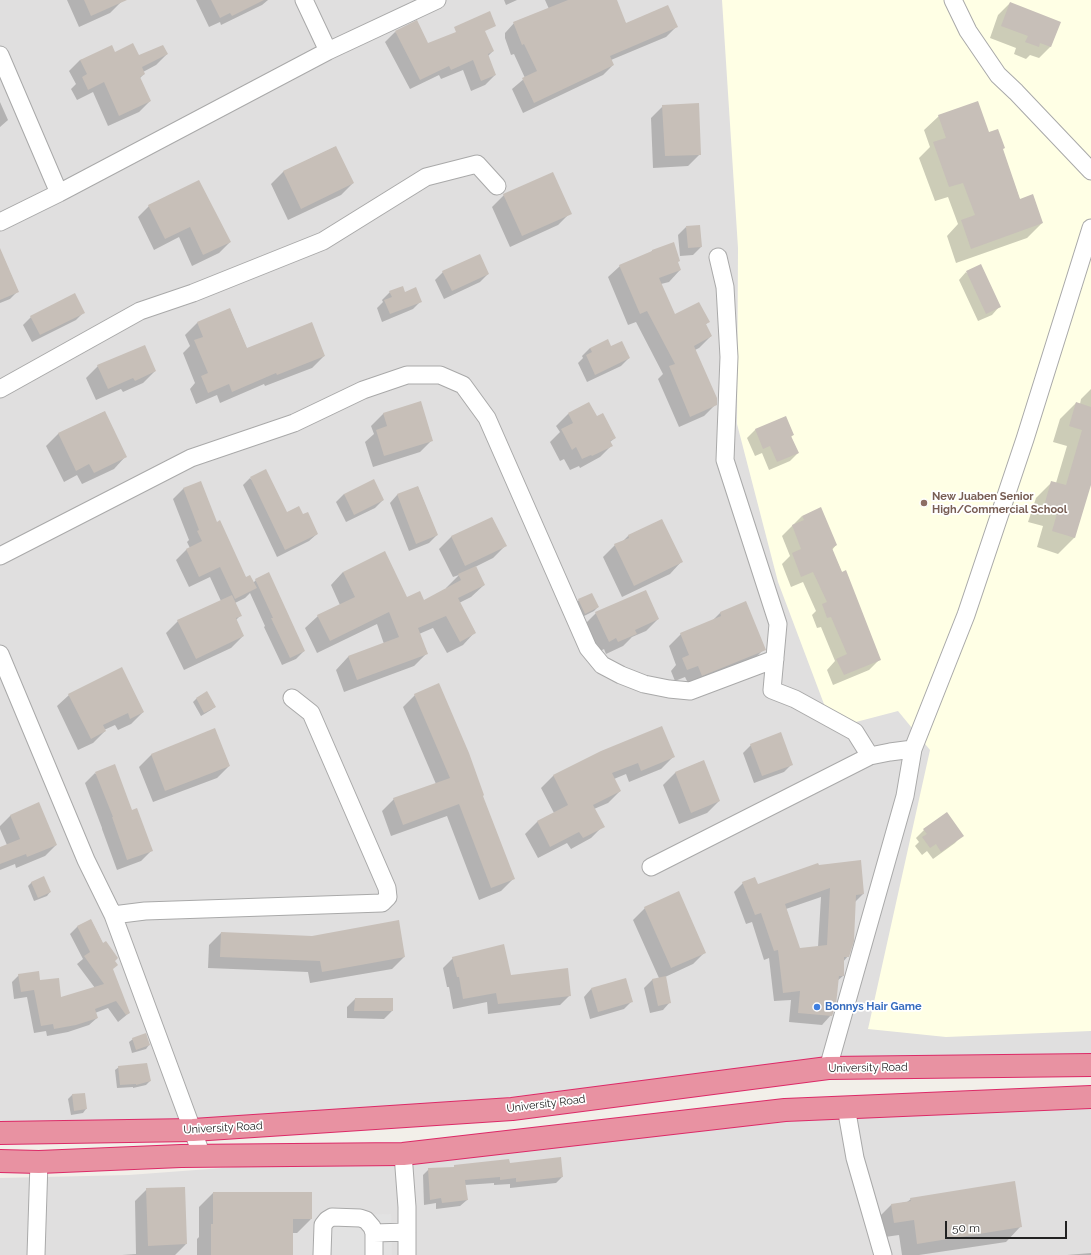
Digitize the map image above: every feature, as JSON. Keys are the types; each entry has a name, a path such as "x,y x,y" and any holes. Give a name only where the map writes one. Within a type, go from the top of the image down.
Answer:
{"highway":[{"name":"University Road","path":"0,1133 193,1130 512,1109 828,1068 1091,1065"},
{"path":"0,1161 40,1162 150,1157 403,1154 785,1110 1091,1097"},
{"path":"150,1131 150,1157"}],"street":[{"path":"304,0 328,51"},
{"path":"0,222 59,193 328,51 438,0"},
{"path":"953,0 968,31 998,75 1091,171"},
{"path":"0,55 59,193"},
{"path":"0,389 140,311 193,293 323,240 426,177 478,164 498,186"},
{"path":"828,1068 905,796 913,749 966,615 1025,440 1091,228"},
{"path":"718,257 725,287 729,357 724,460 778,624 772,690 795,699 855,732 870,756"},
{"path":"0,556 192,458 294,423 363,390 407,376 440,375 463,385 487,418 588,648 602,665 621,675 644,684 669,690 690,691 775,659"},
{"path":"0,654 86,860 113,915 202,1156"},
{"path":"113,915 145,911 382,903 388,897 387,888 311,714 292,698"},
{"path":"651,867 870,756 913,749"},
{"path":"846,1107 855,1158 883,1255"},
{"path":"403,1154 407,1207 407,1255"},
{"path":"36,1255 40,1162"},
{"path":"322,1255 323,1225 327,1220 332,1218 360,1218 366,1220 372,1226 374,1233 374,1255"},
{"path":"374,1233 407,1232"}],"shaded area":[{"path":"0,0 1091,0 1091,1057 837,1060 375,1112 0,1129"},
{"name":"New Juaben Senior High/Commercial School","path":"722,0 1091,0 1091,1031 946,1037 868,1029 930,750 898,711 833,728 778,582 737,424 738,248"},
{"path":"1091,1103 1091,1255 0,1255 0,1178 129,1175 637,1137 827,1118"},
{"path":"391,1214 392,1255 320,1255 319,1216"}],"building":[{"path":"84,0 127,0 91,16"},
{"path":"211,0 264,0 232,16 230,13 220,18"},
{"path":"568,0 617,0 626,23 668,5 678,27 610,56 614,65 534,103 522,78 537,71 524,44 522,45 513,22"},
{"path":"1010,2 1061,22 1051,47 1040,43 1039,47 1025,42 1028,36 1001,26"},
{"path":"490,11 496,26 485,31 494,51 488,54 496,75 481,81 473,60 451,70 449,66 420,80 395,31 417,20 428,43 456,32 454,27"},
{"path":"133,43 139,55 163,45 168,54 142,67 145,74 140,77 151,101 119,116 104,82 88,90 82,77 87,74 80,60 112,45 115,52"},
{"path":"978,101 989,132 998,129 1005,148 1003,149 1020,199 1033,194 1043,223 971,249 961,220 975,215 963,183 949,187 933,142 946,138 938,115"},
{"path":"699,103 701,155 665,156 662,105"},
{"path":"336,146 354,183 301,209 283,171"},
{"path":"553,172 572,214 522,236 503,194"},
{"path":"199,180 231,242 203,255 190,227 165,239 148,205"},
{"path":"700,225 702,247 688,248 686,226"},
{"path":"674,242 680,261 678,262 681,270 659,278 675,314 699,302 710,322 706,324 712,336 694,346 717,398 717,405 690,417 669,366 675,364 647,311 640,314 619,265"},
{"path":"0,248 19,292 0,300"},
{"path":"480,254 489,274 452,291 442,271"},
{"path":"981,264 1001,307 986,314 966,271"},
{"path":"403,286 405,292 416,287 422,302 390,314 384,300 392,297 389,291"},
{"path":"75,293 85,313 40,335 30,316"},
{"path":"230,308 247,348 312,322 325,356 277,375 276,373 232,392 229,384 208,393 201,376 208,373 194,340 203,337 197,322"},
{"path":"608,339 611,346 622,341 630,358 595,375 586,355 592,352 590,348"},
{"path":"145,345 156,371 135,381 133,378 108,389 97,365"},
{"path":"421,401 433,441 384,456 376,430 387,426 383,413"},
{"path":"589,402 597,416 603,413 616,438 610,441 613,446 582,459 576,447 572,450 561,429 573,423 568,413"},
{"path":"1076,402 1091,407 1091,485 1075,538 1052,531 1058,510 1044,506 1051,481 1066,485 1082,430 1069,426"},
{"path":"105,411 127,457 94,473 89,464 76,471 58,433"},
{"path":"786,416 794,435 791,436 799,453 777,462 770,446 763,449 755,429"},
{"path":"266,469 287,512 299,506 303,514 308,512 318,534 285,550 250,477"},
{"path":"374,479 384,500 354,515 344,494"},
{"path":"201,481 217,522 220,520 246,577 250,575 257,588 235,599 220,567 199,577 186,549 202,541 197,531 199,530 183,488"},
{"path":"418,486 438,535 416,544 397,494"},
{"path":"821,507 837,545 832,548 842,572 846,570 881,660 844,675 836,659 847,654 831,617 827,618 822,604 827,602 813,572 801,577 792,553 801,549 792,525 804,520 802,516"},
{"path":"492,517 507,546 465,566 451,536"},
{"path":"662,519 683,562 634,586 614,544 629,538 628,535"},
{"path":"385,551 407,597 420,591 424,600 461,580 458,574 476,566 485,585 458,598 476,633 460,642 446,616 418,628 428,654 357,680 348,656 399,637 389,612 330,641 317,615 355,597 343,572"},
{"path":"269,572 305,651 290,658 255,579"},
{"path":"646,590 659,619 635,630 637,634 618,642 616,638 609,642 595,612"},
{"path":"592,593 599,607 585,614 578,599"},
{"path":"232,595 242,616 236,618 244,636 196,659 177,620"},
{"path":"746,601 766,650 702,676 698,666 687,670 682,658 689,655 680,633 721,616 720,612"},
{"path":"122,667 144,712 130,719 128,713 103,725 106,731 91,739 68,694"},
{"path":"439,683 469,753 484,795 483,796 515,879 491,888 459,804 403,825 393,798 450,778 414,694"},
{"path":"207,691 216,707 204,713 196,698"},
{"path":"662,726 675,757 641,771 638,763 612,773 621,791 593,805 605,827 583,838 579,832 550,847 537,821 568,805 553,775 601,751"},
{"path":"215,728 230,766 165,791 151,754"},
{"path":"781,732 793,765 762,776 750,744"},
{"path":"704,760 720,801 691,813 675,772"},
{"path":"115,764 132,810 137,808 153,851 127,860 113,817 95,772"},
{"path":"39,802 57,845 27,857 26,854 0,864 0,847 20,839 10,815"},
{"path":"947,812 964,836 941,852 936,844 930,848 922,837 927,834 923,829"},
{"path":"861,860 864,894 856,895 854,941 849,957 844,957 844,976 839,976 836,1005 832,1016 798,1013 800,991 783,993 778,950 774,951 761,913 755,915 742,882 755,877 758,884 818,863 819,865","holes":["830,888 827,945 800,948 785,904"]},
{"path":"44,876 51,892 38,898 31,882"},
{"path":"679,891 706,953 671,968 644,907"},
{"path":"91,919 103,943 106,941 118,958 115,961 118,965 113,969 130,1013 126,1015 116,1001 95,1009 98,1018 76,1025 54,1029 53,1024 41,1026 34,990 21,992 18,974 39,971 40,980 59,978 61,997 104,984 84,956 90,952 77,926"},
{"path":"399,920 405,957 322,972 320,961 220,957 221,932 312,936"},
{"path":"504,944 511,975 568,968 571,996 498,1004 496,993 463,999 459,977 457,977 452,957"},
{"path":"666,976 671,1003 658,1006 652,979"},
{"path":"626,978 633,1002 598,1012 591,988"},
{"path":"355,998 393,998 393,1011 354,1011"},
{"path":"146,1033 150,1045 136,1050 132,1038"},
{"path":"147,1063 151,1081 136,1085 120,1085 118,1066"},
{"path":"85,1093 87,1109 74,1111 72,1094"},
{"path":"561,1157 563,1177 516,1182 516,1178 500,1180 500,1177 465,1180 468,1200 442,1203 441,1198 430,1200 428,1168 454,1167 454,1165 509,1159 510,1163"},
{"path":"1015,1181 1022,1227 917,1244 914,1220 894,1223 891,1204 911,1201 910,1198"},
{"path":"185,1187 187,1244 148,1246 146,1188"},
{"path":"213,1192 312,1192 312,1219 293,1219 293,1255 211,1255"}],"place":[{"name":"New Juaben Senior High/Commercial School","path":"924,503"},
{"name":"Bonnys Hair Game","path":"817,1007"}]}
